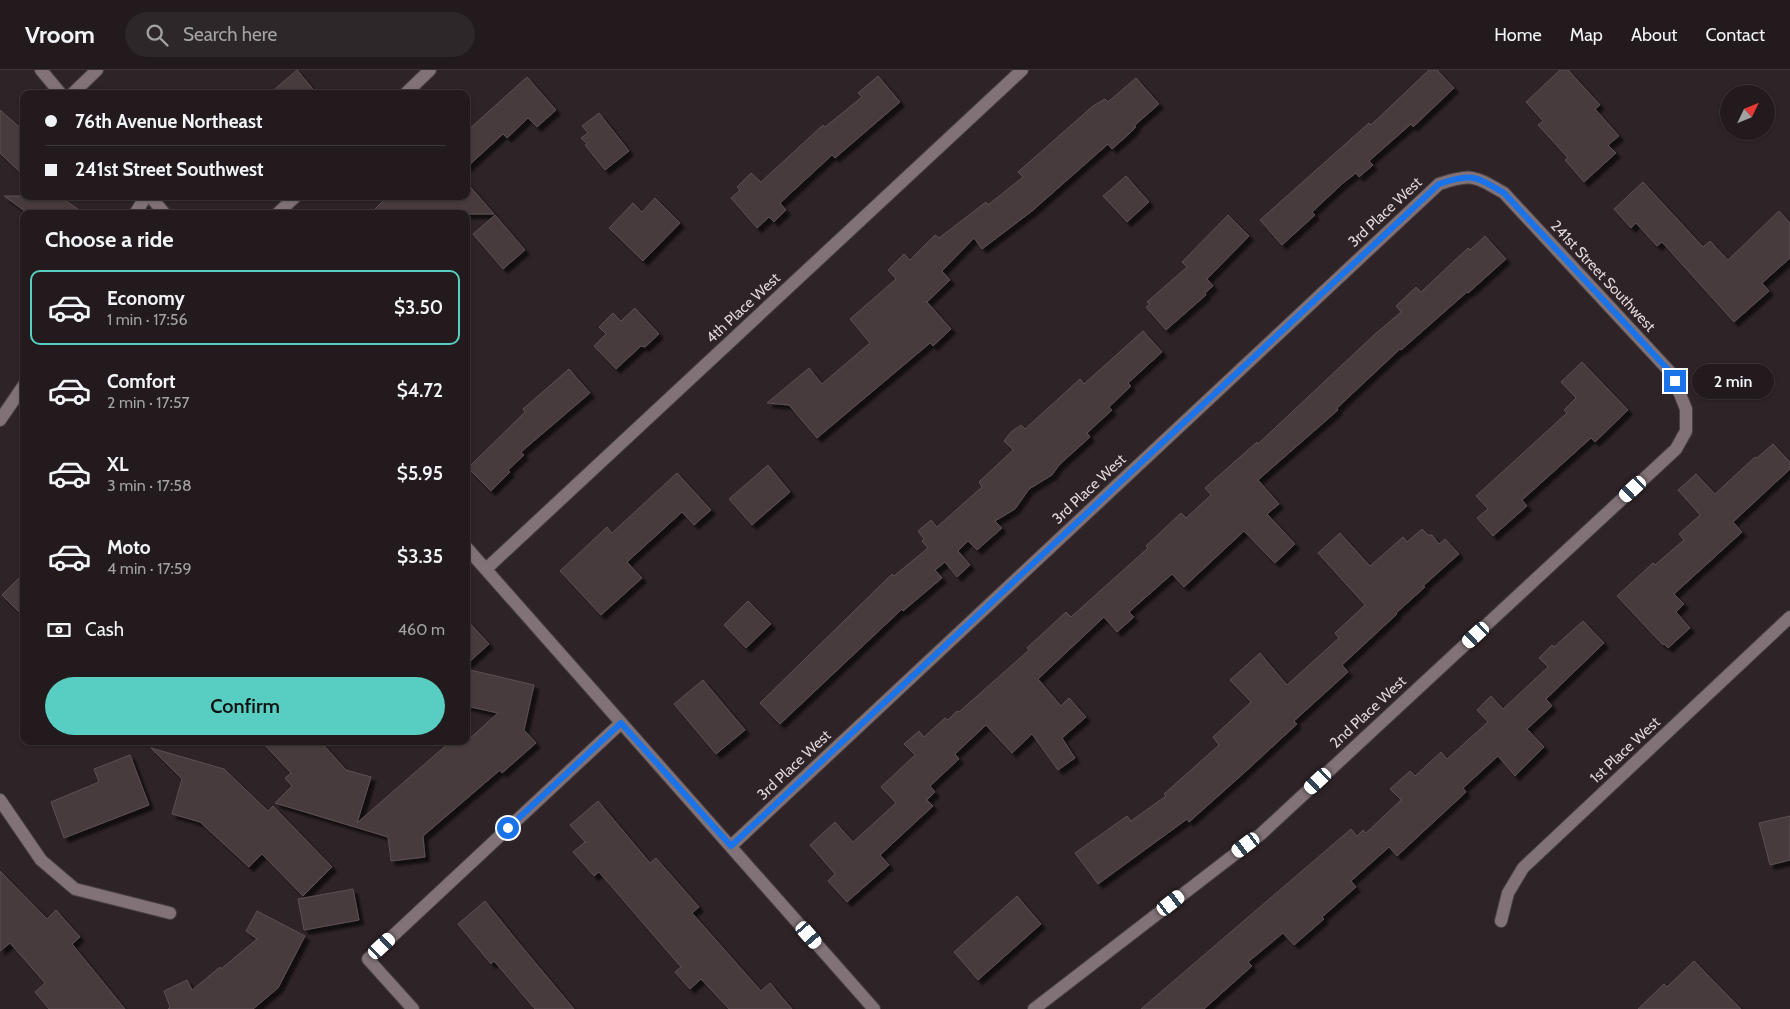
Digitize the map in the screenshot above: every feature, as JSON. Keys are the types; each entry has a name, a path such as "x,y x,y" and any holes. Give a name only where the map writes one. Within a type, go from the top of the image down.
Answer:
{"street":[{"path":"41,70 58,90"},
{"path":"76,90 97,70"},
{"path":"409,90 430,70"},
{"name":"4th Place West","path":"486,569 1022,70"},
{"name":"3rd Place West","path":"731,846 1439,184 1460,177 1480,179"},
{"name":"241st Street Southwest","path":"1480,179 1504,193 1672,374 1686,409"},
{"path":"152,200 161,210"},
{"path":"281,210 292,200"},
{"path":"0,420 20,391"},
{"name":"2nd Place West","path":"1034,1009 1268,827 1676,450 1686,431 1686,409"},
{"path":"470,551 874,1009"},
{"name":"1st Place West","path":"1501,920 1508,893 1523,868 1790,617"},
{"path":"413,1009 368,959 621,723"},
{"path":"0,800 41,860 75,889 170,912"}],"building":[{"path":"297,70 314,90 274,90"},
{"path":"1429,70 1437,70 1454,88 1413,127 1411,124 1369,161 1373,165 1359,177 1356,173 1343,183 1312,212 1315,215 1282,245 1260,220 1369,123 1371,125"},
{"path":"1560,70 1568,70 1600,105 1595,109 1619,136 1608,145 1616,153 1584,182 1565,160 1568,158 1538,125 1543,121 1526,102"},
{"path":"878,76 900,102 835,158 832,155 780,203 786,210 774,222 769,217 757,228 731,198 740,190 737,187 751,173 761,182 823,125 825,127 862,97 858,93"},
{"path":"527,77 556,110 537,127 528,118 507,138 503,134 470,164 470,128"},
{"path":"1136,78 1159,104 1134,126 1136,127 1129,134 1112,149 1108,144 1032,211 982,249 974,238 942,271 950,280 927,302 951,329 933,346 930,343 817,438 789,405 767,403 809,368 822,384 870,343 850,319 896,279 888,270 904,254 910,260 935,235 939,238 986,202 988,205 1023,177 1018,172 1093,106 1105,99 1108,102"},
{"path":"0,110 20,128 20,172 0,153"},
{"path":"599,113 629,151 605,170 581,138 588,133 582,126"},
{"path":"1126,176 1149,202 1127,222 1103,196"},
{"path":"1643,182 1703,247 1710,241 1728,260 1779,211 1790,223 1790,258 1762,283 1769,291 1734,322 1662,242 1657,246 1636,223 1631,228 1614,209"},
{"path":"470,187 494,214 470,214 470,210 374,210 384,200 470,200"},
{"path":"4,196 20,196 20,200 65,200 79,210 23,210"},
{"path":"655,198 680,223 643,261 609,228 633,203 642,212"},
{"path":"495,215 525,250 503,269 473,234"},
{"path":"1228,215 1249,236 1207,279 1213,286 1205,293 1206,295 1166,330 1146,307 1150,304 1147,302 1187,267 1182,262"},
{"path":"1485,236 1506,259 1400,349 1337,408 1338,410 1258,480 1279,504 1267,514 1295,544 1275,563 1244,531 1184,587 1172,574 1129,612 1134,617 1117,632 1104,617 1038,679 1061,706 1069,698 1086,717 1062,738 1075,758 1058,770 1032,734 1012,753 986,725 955,754 959,759 930,786 935,792 927,800 933,806 880,855 889,865 847,902 828,881 835,874 810,845 835,822 853,842 896,803 881,787 915,755 904,744 919,731 924,737 945,718 948,720 957,711 959,712 1029,650 1027,648 1066,612 1071,617 1148,548 1146,546 1181,513 1186,518 1211,495 1205,488 1257,442 1258,444 1401,312 1396,306 1416,287 1421,292 1468,248 1470,250"},
{"path":"635,308 659,334 645,347 641,346 616,369 594,346 606,334 599,327 613,313 621,321"},
{"path":"1143,331 1162,352 1128,383 1131,386 1109,407 1112,410 1087,433 1090,437 1059,465 1052,475 1029,489 1015,509 995,521 1002,528 977,550 968,541 958,551 970,565 957,577 945,562 935,570 942,578 903,611 902,609 780,724 760,703 892,574 894,576 928,548 922,541 924,539 918,531 931,520 937,527 982,487 979,482 1013,450 1004,441 1011,432 1021,425 1025,429 1080,379 1084,384"},
{"path":"1582,362 1628,410 1595,442 1591,438 1522,500 1527,506 1493,536 1477,518 1488,509 1476,496 1567,413 1564,410 1576,398 1561,382"},
{"path":"569,369 590,393 521,452 524,455 508,470 510,472 491,491 470,470 470,466 525,412 523,409"},
{"path":"1773,444 1790,462 1790,469 1733,522 1742,532 1674,594 1684,604 1676,612 1690,628 1668,648 1617,596 1653,563 1655,565 1684,540 1679,534 1700,515 1678,490 1696,474 1715,494 1755,457 1757,458"},
{"path":"768,465 790,492 752,525 729,499"},
{"path":"677,473 711,510 694,525 682,512 627,562 642,578 601,615 560,571 607,527 612,533"},
{"path":"1422,529 1428,535 1432,535 1439,544 1445,539 1459,554 1423,586 1425,587 1342,665 1348,672 1294,721 1297,724 1245,772 1189,822 1187,819 1098,884 1075,853 1127,816 1131,821 1166,796 1164,794 1219,745 1213,737 1251,702 1230,680 1260,653 1287,685 1339,638 1335,633 1365,605 1318,553 1340,533 1370,566 1403,537 1407,542"},
{"path":"20,577 20,613 2,595"},
{"path":"748,601 771,624 746,648 724,625"},
{"path":"1583,621 1604,643 1546,699 1552,706 1527,729 1544,747 1515,776 1498,756 1463,788 1466,792 1397,856 1389,847 1351,881 1356,887 1322,917 1324,919 1294,945 1283,933 1248,962 1252,966 1204,1009 1141,1009 1351,829 1357,836 1363,830 1366,833 1401,800 1390,789 1410,771 1415,776 1441,752 1447,759 1488,722 1477,710 1491,696 1503,709 1548,667 1539,658 1552,645 1554,647"},
{"path":"470,623 489,644 470,661"},
{"path":"470,670 534,685 524,730 536,743 502,773 500,770 423,836 425,857 391,861 388,837 275,803 292,786 285,778 291,773 265,745 324,745 346,770 371,777 357,823 446,745 470,745 470,738 498,713 470,707"},
{"path":"703,680 745,730 716,754 674,704"},
{"path":"151,748 224,769 268,811 273,806 332,867 303,896 262,854 249,867 200,822 172,814 182,779"},
{"path":"130,755 149,805 64,838 51,802 99,782 94,769"},
{"path":"598,801 650,863 656,858 699,907 692,913 761,991 770,983 792,1009 729,1009 701,979 690,989 675,972 681,967 599,872 594,876 573,852 585,842 570,825"},
{"path":"1790,816 1790,860 1770,865 1759,823"},
{"path":"0,871 47,919 56,910 80,937 72,944 125,1009 49,1009 35,992 45,983 10,943 0,951"},
{"path":"353,889 359,920 304,930 298,899"},
{"path":"1017,896 1041,924 978,980 954,952"},
{"path":"485,901 574,1009 535,1009 494,961 491,964 458,924"},
{"path":"257,911 305,936 278,988 253,1009 168,1009 170,1007 164,991 187,980 192,990 257,939 246,931"},
{"path":"1694,961 1741,1009 1638,1009 1664,984 1667,987"}],"route":[{"path":"508,828 621,723 731,846 1439,184 1460,177 1480,179 1504,193 1672,374 1675,381"}]}
